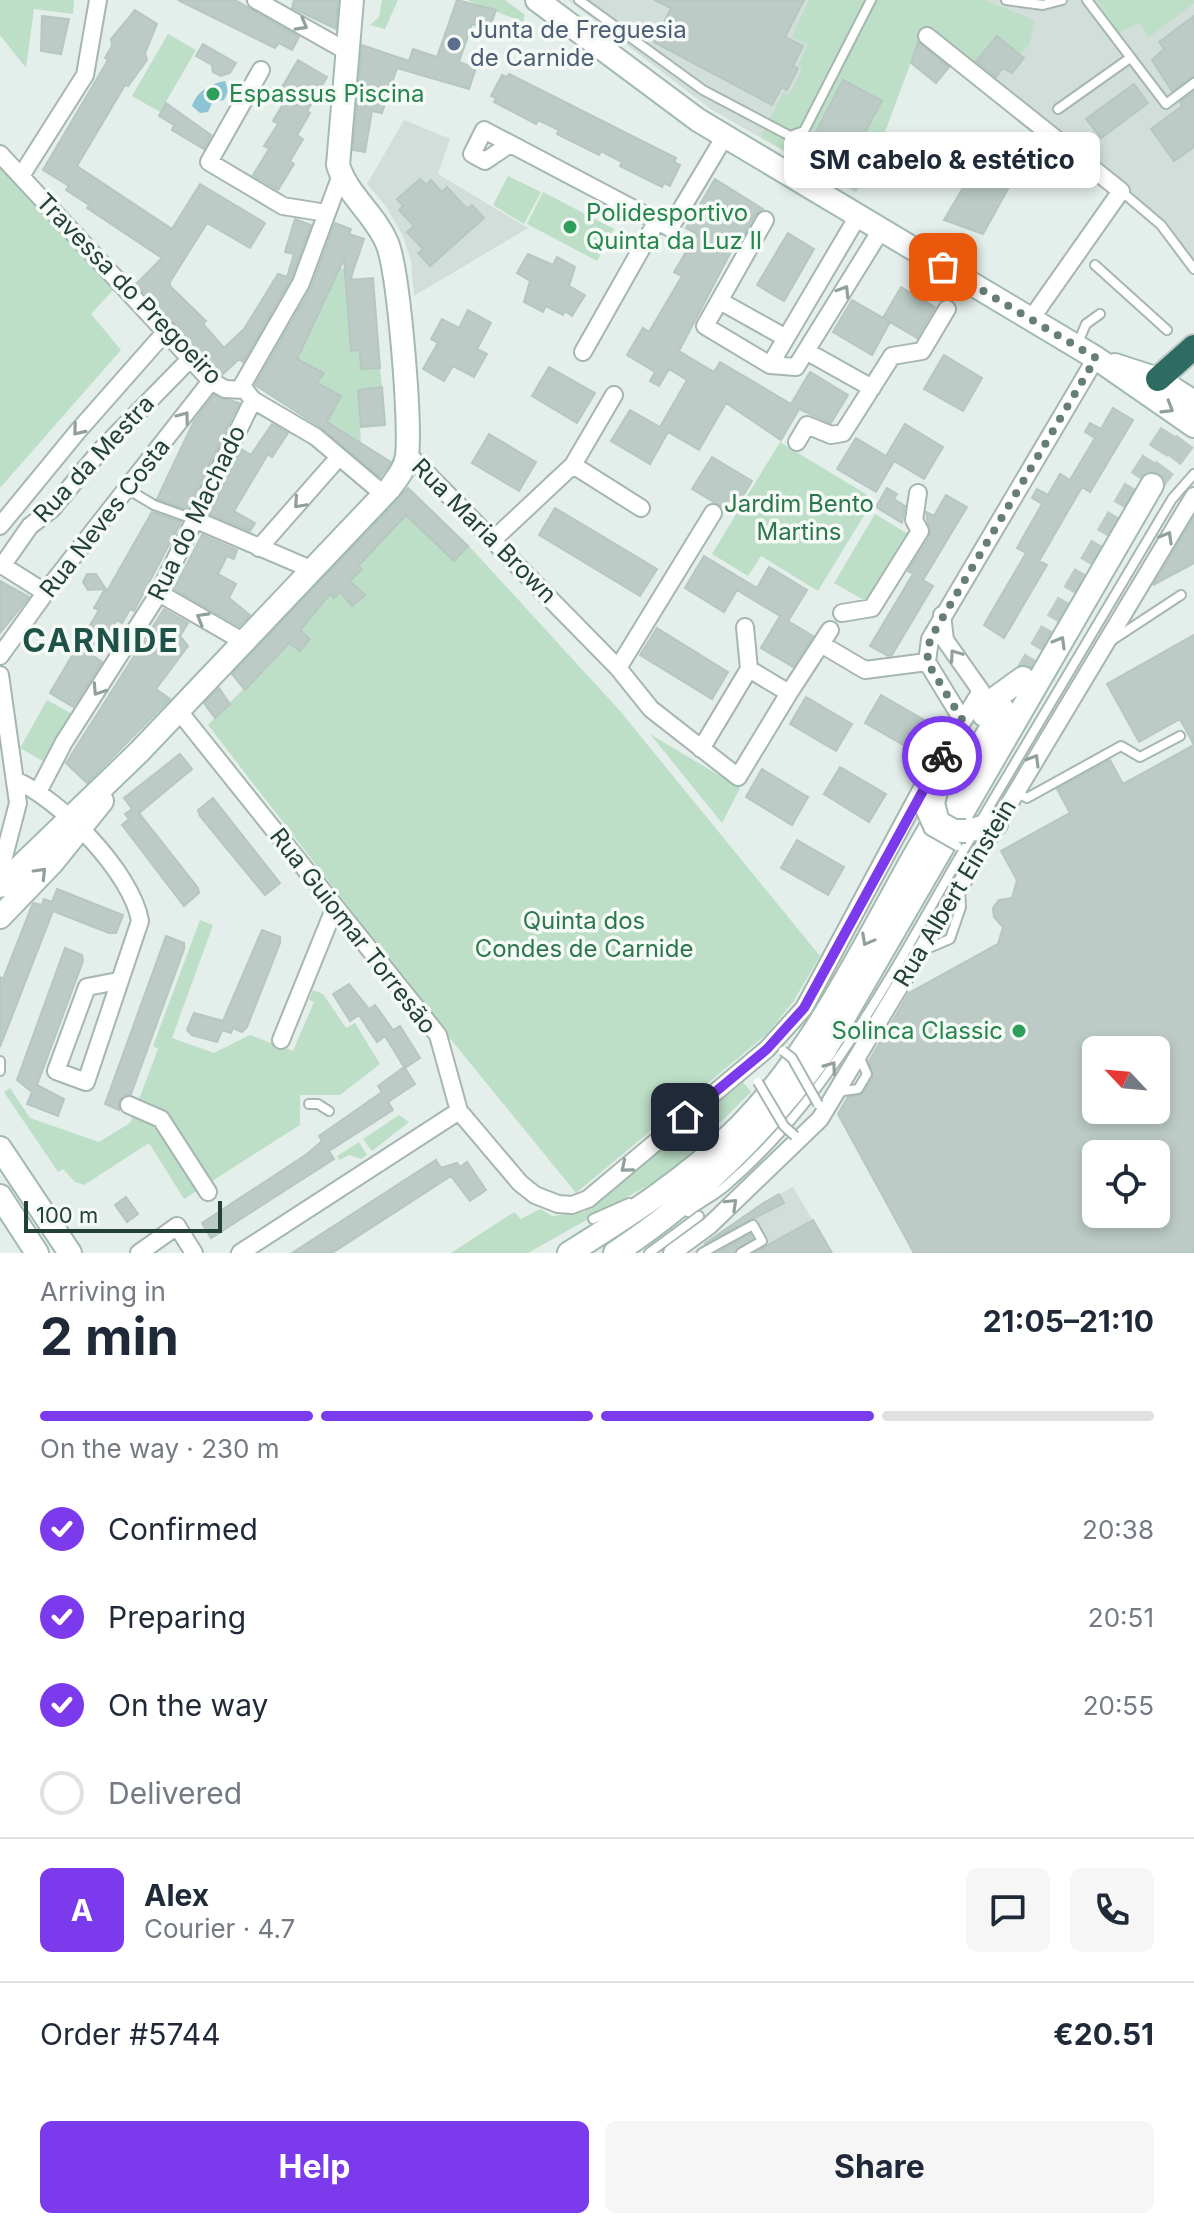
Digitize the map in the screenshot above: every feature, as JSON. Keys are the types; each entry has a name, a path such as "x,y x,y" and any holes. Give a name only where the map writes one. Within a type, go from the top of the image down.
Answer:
{"highway":[{"path":"1158,379 1194,347"}],"main road":[{"path":"341,175 337,146 352,0"},
{"path":"537,0 698,120 1086,352 1194,426"},
{"name":"Rua Maria Brown","path":"341,175 381,231 392,261 407,453"},
{"path":"1086,352 1158,379 1194,402"},
{"path":"0,917 76,822 139,752 246,643 390,488 401,473 407,453"},
{"path":"615,1253 673,1213 733,1160 796,1089 825,1050 1152,485"},
{"path":"569,1253 661,1195 698,1163 739,1126 806,1044 1023,678 994,699 925,796 933,803 938,822 974,837"},
{"path":"0,886 76,822"},
{"path":"0,1148 70,1253"},
{"path":"0,1196 37,1253"}],"street":[{"path":"21,176 85,75 98,0"},
{"path":"256,0 348,52"},
{"path":"927,36 1121,191 1031,319"},
{"path":"261,70 209,162 283,206 326,213"},
{"path":"510,144 670,228 725,136"},
{"name":"Travessa do Pregoeiro","path":"0,154 192,357 235,390"},
{"path":"341,175 301,283 235,390 316,437 375,487"},
{"path":"770,365 858,216"},
{"path":"765,220 705,326 708,331 770,365 796,367 881,230"},
{"path":"583,352 657,221"},
{"path":"720,301 786,338"},
{"path":"797,442 807,425 831,435 843,433 892,356 922,351 947,309"},
{"path":"0,526 167,330"},
{"path":"806,351 872,388"},
{"path":"963,721 927,662 930,639 1086,352"},
{"name":"Rua da Mestra","path":"1,565 30,526 52,509 100,451 192,357"},
{"name":"Rua Neves Costa","path":"0,656 129,490 235,390"},
{"name":"Rua do Machado","path":"39,790 64,742 159,593 196,520 235,390"},
{"path":"494,539 573,465 614,395"},
{"name":"Rua Maria Brown","path":"407,453 618,668 651,709 738,777 789,693"},
{"path":"259,548 339,457"},
{"path":"573,465 641,508"},
{"path":"832,627 872,608 920,531 914,520 918,493"},
{"name":"Rua Albert Einstein","path":"672,1253 709,1226 797,1138 835,1093 960,885 974,837 1015,791 1194,496"},
{"path":"13,510 30,526"},
{"path":"618,668 713,513"},
{"path":"196,520 313,570"},
{"path":"1,565 46,593"},
{"path":"159,593 246,643"},
{"path":"749,669 789,693 853,594"},
{"path":"240,1253 459,1111 520,1183 550,1202 572,1205 588,1199 770,1052 819,983 981,691 945,640 942,615"},
{"path":"701,749 749,669 745,627"},
{"path":"832,627 865,670 927,662"},
{"path":"0,677 18,803 0,872"},
{"name":"Rua Guiomar Torresão","path":"178,710 438,1035 459,1111"},
{"path":"15,780 39,790 76,822 137,899 140,921 118,981 117,998 86,1082 56,1071 87,987 118,981"},
{"path":"281,1040 335,907"},
{"path":"129,1105 161,1119 208,1192"},
{"path":"139,1253 177,1226 194,1253"}],"lane":[{"path":"579,0 703,90 790,136 804,131 871,0"},
{"path":"1006,0 1040,3 1062,0"},
{"path":"1087,0 1166,104 1194,83"},
{"path":"1058,109 1130,58"},
{"path":"1121,191 1161,225 1194,269"},
{"path":"1095,265 1167,330"},
{"path":"1086,352 1086,324 1100,314"},
{"path":"633,1253 727,1186 798,1109 856,1030 974,837 1172,499 1194,474"},
{"path":"129,490 154,505 196,520"},
{"path":"1104,646 1181,595"},
{"path":"1015,791 1027,798 1121,746 1140,757 1180,736"},
{"path":"797,1138 784,1126 755,1073 770,1052 792,1058 819,1112"},
{"path":"0,1061 0,1071"},
{"path":"309,1104 318,1104 329,1111"},
{"path":"593,1219 645,1196 676,1172 698,1163"},
{"path":"649,1253 699,1216"},
{"path":"702,1253 753,1225 764,1244 741,1253"}],"shaded area":[{"path":"568,0 1194,0 1194,262 1165,222 991,82 931,28 919,40 874,161 856,192 712,110"},
{"path":"404,120 450,139 438,174 528,228 414,296 411,260 402,234 385,205 367,184"},
{"path":"793,1187 832,1253 691,1253 765,1202"}],"green space":[{"path":"0,0 74,0 73,14 34,9 26,68 0,35"},
{"path":"382,0 398,0 385,29 370,25 379,17"},
{"path":"467,0 505,0 525,15 523,22"},
{"path":"809,0 984,0 1034,20 1030,43 1020,55 997,36 972,66 930,28 919,40 874,161 856,192 761,137 783,93 789,95 802,69 798,65 808,45 792,37"},
{"path":"1097,0 1194,0 1194,3 1149,37 1139,23 1118,33"},
{"path":"168,34 196,50 160,112 132,96"},
{"path":"0,167 117,286 91,314 121,350 0,488"},
{"name":"Polidesportivo Quinta da Luz II","path":"508,176 541,192 524,224 493,205"},
{"name":"Polidesportivo Quinta da Luz II","path":"543,192 614,229 597,261 527,224"},
{"path":"340,268 353,272 351,351 360,350 361,369 380,368 382,387 358,390 361,445 326,422 309,397 323,373 297,359"},
{"name":"Jardim Bento Martins","path":"780,442 874,499 818,591 761,556 748,576 712,554"},
{"path":"875,514 908,534 867,602 834,583"},
{"name":"Quinta dos Condes de Carnide","path":"406,515 454,561 469,546 620,711 820,956 793,1002 767,1034 576,1193 448,1036 208,725 295,636 330,594 334,598 360,571 358,566"},
{"path":"47,700 74,715 46,763 20,748"},
{"path":"650,734 740,788 722,823"},
{"path":"200,920 213,925 172,1038 214,1053 250,1035 293,1051 314,1002 309,1000 313,990 323,994 346,1028 355,1023 380,1064 340,1095 300,1095 300,1125 184,1199 149,1143 84,1185 75,1182 63,1169 58,1172 4,1092 10,1088 30,1118 99,1142 130,1123 158,1049 153,1046"},
{"path":"743,1082 751,1092 668,1174 528,1253 451,1253 514,1212 521,1219 540,1209 552,1216 584,1212"},
{"path":"399,1115 409,1122 372,1151 363,1139"},
{"path":"359,1142 367,1155 361,1159 349,1155 340,1160 337,1156"}],"water":[{"name":"Espassus Piscina","path":"225,81 228,91 224,100 212,103 208,112 200,113 192,106 205,89"}],"building":[{"path":"178,0 235,0 299,37 292,50 279,43 275,48"},
{"path":"294,0 338,0 336,29 292,8"},
{"path":"457,0 496,10 489,30 472,24 459,62 476,68 469,89 397,68 382,113 372,111 365,152 353,150 362,45 409,61 413,49 437,57"},
{"path":"654,0 804,0 785,37 803,46 793,66 798,68 787,90 782,87 772,105 654,42 671,8"},
{"path":"135,10 157,24 145,53 147,60 128,86 125,85 77,166 172,229 200,184 265,223 250,248 207,223 170,282 170,286 206,321 203,324 224,348 244,329 278,274 287,277 294,254 285,252 295,219 311,225 291,278 243,362 239,359 222,375 136,284 162,258 87,208 89,205 66,190 69,186 43,170 108,60 105,58 112,46 111,39"},
{"path":"42,16 69,19 61,54 41,51"},
{"path":"1194,16 1194,76 1172,91 1152,60 1164,49 1159,42"},
{"path":"997,36 1024,58 1012,73 1003,68 996,77 976,61"},
{"path":"918,42 949,67 936,83 911,63"},
{"path":"203,44 236,63 230,73 221,76 213,72 212,65 196,56"},
{"path":"298,60 327,77 307,111 310,113 297,135 303,139 290,161 294,164 278,190 253,175 269,149 264,146 278,124 273,121 286,99 278,94"},
{"path":"509,74 676,158 674,162 680,165 670,186 664,183 662,187 620,166 622,162 601,151 599,155 557,134 559,130 538,120 536,124 494,102 496,98 491,96 502,75 507,77"},
{"path":"843,80 882,101 844,171 806,151"},
{"path":"1134,84 1148,103 1101,138 1086,119"},
{"path":"1194,92 1194,147 1174,161 1151,129 1182,106 1180,102"},
{"path":"166,103 211,135 204,149 172,130 174,125 159,116"},
{"path":"992,139 1025,158 983,234 944,220"},
{"path":"420,179 426,185 431,180 442,192 447,187 467,209 472,205 484,218 430,266 418,253 423,249 407,232 414,226 399,210 403,206 397,199"},
{"path":"715,179 763,209 755,215 739,244 736,242 679,351 714,372 720,362 791,404 810,372 848,395 831,423 799,409 781,440 726,403 699,450 668,432 650,464 611,441 630,410 660,427 687,380 669,369 659,386 650,381 655,372 627,355 643,328 649,332 682,276 674,272 697,234 686,228"},
{"path":"335,223 351,229 349,234 364,239 350,280 373,278 380,368 361,369 360,350 351,351 344,259 297,359 324,373 317,383 341,396 327,422 391,462 380,477 323,429 255,385 311,288"},
{"path":"788,233 814,249 784,301 757,285"},
{"path":"528,254 553,265 557,257 575,267 569,286 585,295 572,316 546,306 543,312 524,302 530,281 517,273"},
{"path":"901,287 935,307 917,338 883,318"},
{"path":"852,300 890,322 872,355 833,332"},
{"path":"468,310 491,323 477,349 487,354 474,377 453,366 444,381 423,369 438,343 431,339 442,319 459,328"},
{"path":"944,355 982,378 963,411 924,389"},
{"path":"549,367 595,393 577,423 532,396"},
{"path":"382,387 385,425 361,427 358,390"},
{"path":"214,395 239,403 187,510 157,499 194,421"},
{"path":"1113,408 1133,420 1090,492 1082,487 1039,561 1047,565 1004,638 984,625 1026,553 1017,548 1042,504 1032,498 1037,489 1048,495 1060,474 1070,480 1095,438 1085,432 1090,423 1101,429"},
{"path":"272,424 288,433 272,457 268,454 234,511 255,523 250,531 210,514 241,449 251,455"},
{"path":"905,424 943,447 924,479 894,461 876,492 837,469 856,438 886,456"},
{"path":"489,434 536,462 519,491 472,463"},
{"path":"712,457 752,481 732,513 692,489"},
{"path":"408,488 468,546 454,561 406,515 358,566 362,569 350,581 365,595 352,606 340,592 334,598 330,594 300,630 310,639 300,651 289,643 245,690 232,674"},
{"path":"887,488 897,494 894,499 905,506 902,523 876,507"},
{"path":"946,495 967,507 923,580 933,586 892,655 888,656 870,646 913,574 908,571 930,536 926,512 934,516"},
{"path":"555,508 657,569 640,596 539,535"},
{"path":"152,512 181,522 134,611 130,609 122,623 117,620 92,655 102,662 73,707 50,693 99,610 94,608 105,589 88,590 83,582 87,574 96,574 107,591"},
{"path":"1194,517 1194,563 1153,585 1157,579"},
{"path":"202,535 237,550 234,559 227,556 218,574 236,584 229,598 250,615 239,626 174,589"},
{"path":"704,556 757,588 769,567 807,590 788,621 813,636 793,667 761,648 780,616 737,590 724,612 685,588"},
{"path":"0,581 29,597 0,633"},
{"path":"164,609 188,623 180,636 188,646 156,689 170,699 87,783 66,763"},
{"path":"657,628 728,672 712,699 640,655"},
{"path":"1194,635 1194,745 1180,719 1139,742 1107,684"},
{"path":"219,688 230,704 215,718 204,703"},
{"path":"881,695 928,722 912,750 865,723"},
{"path":"806,697 852,724 836,751 790,724"},
{"path":"1194,745 1194,1253 914,1253 838,1114 848,1097 862,1094 873,1078 869,1061 909,993 998,944 1003,927 994,917 993,908 999,900 1012,898 1017,880 1001,851 1070,813 1057,789 1110,760 1123,784"},
{"path":"180,754 192,769 139,813 198,888 199,893 184,906 122,825 129,819 125,814 132,809 124,798"},
{"path":"840,767 886,794 869,822 824,794"},
{"path":"762,769 808,797 792,825 746,797"},
{"path":"213,798 280,883 265,895 200,816 198,810"},
{"path":"797,840 844,867 828,895 781,868"},
{"path":"57,889 123,915 116,933 109,933 53,911 0,1047 0,977 3,979 33,903 42,905 44,899 52,902"},
{"path":"262,930 280,937 280,943 247,1027 242,1032 233,1028 231,1033 222,1030 217,1042 192,1035 187,1030 194,1013 223,1021"},
{"path":"166,936 184,943 184,949 131,1094 119,1100 119,1110 105,1104"},
{"path":"65,948 82,955 83,961 37,1085 64,1099 58,1116 27,1104 32,1092 17,1080"},
{"path":"349,984 369,1009 375,1005 393,1030 400,1026 420,1058 405,1068 415,1084 388,1102 393,1110 329,1151 334,1159 211,1238 202,1223 307,1154 322,1141 319,1136 382,1092 378,1086 404,1067 385,1036 377,1042 359,1015 350,1021 333,994"},
{"path":"436,1160 441,1168 457,1163 460,1167 467,1162 486,1190 470,1201 451,1176 332,1253 292,1253"},
{"path":"779,1194 784,1203 704,1244 765,1202"},
{"path":"126,1197 138,1214 127,1222 115,1205"},
{"path":"813,1220 832,1253 755,1253 768,1245"},
{"path":"750,1234 752,1238 734,1253 717,1253"}],"tunnel":[{"path":"1023,678 1137,483 1190,402"},
{"path":"1152,485 1194,429"}],"way so far":[{"path":"942,756 963,721 927,662 927,649 934,628 1096,358 943,267"}],"place":[{"name":"Junta de Freguesia de Carnide","path":"454,44"},
{"name":"Espassus Piscina","path":"213,94"},
{"name":"Polidesportivo Quinta da Luz II","path":"570,227"},
{"name":"SM cabelo & estético","path":"943,267"},
{"name":"Solinca Classic","path":"1019,1031"}],"district":[{"name":"CARNIDE","path":"101,641"}],"route":[{"path":"685,1117 767,1049 804,1008 942,756"}]}
